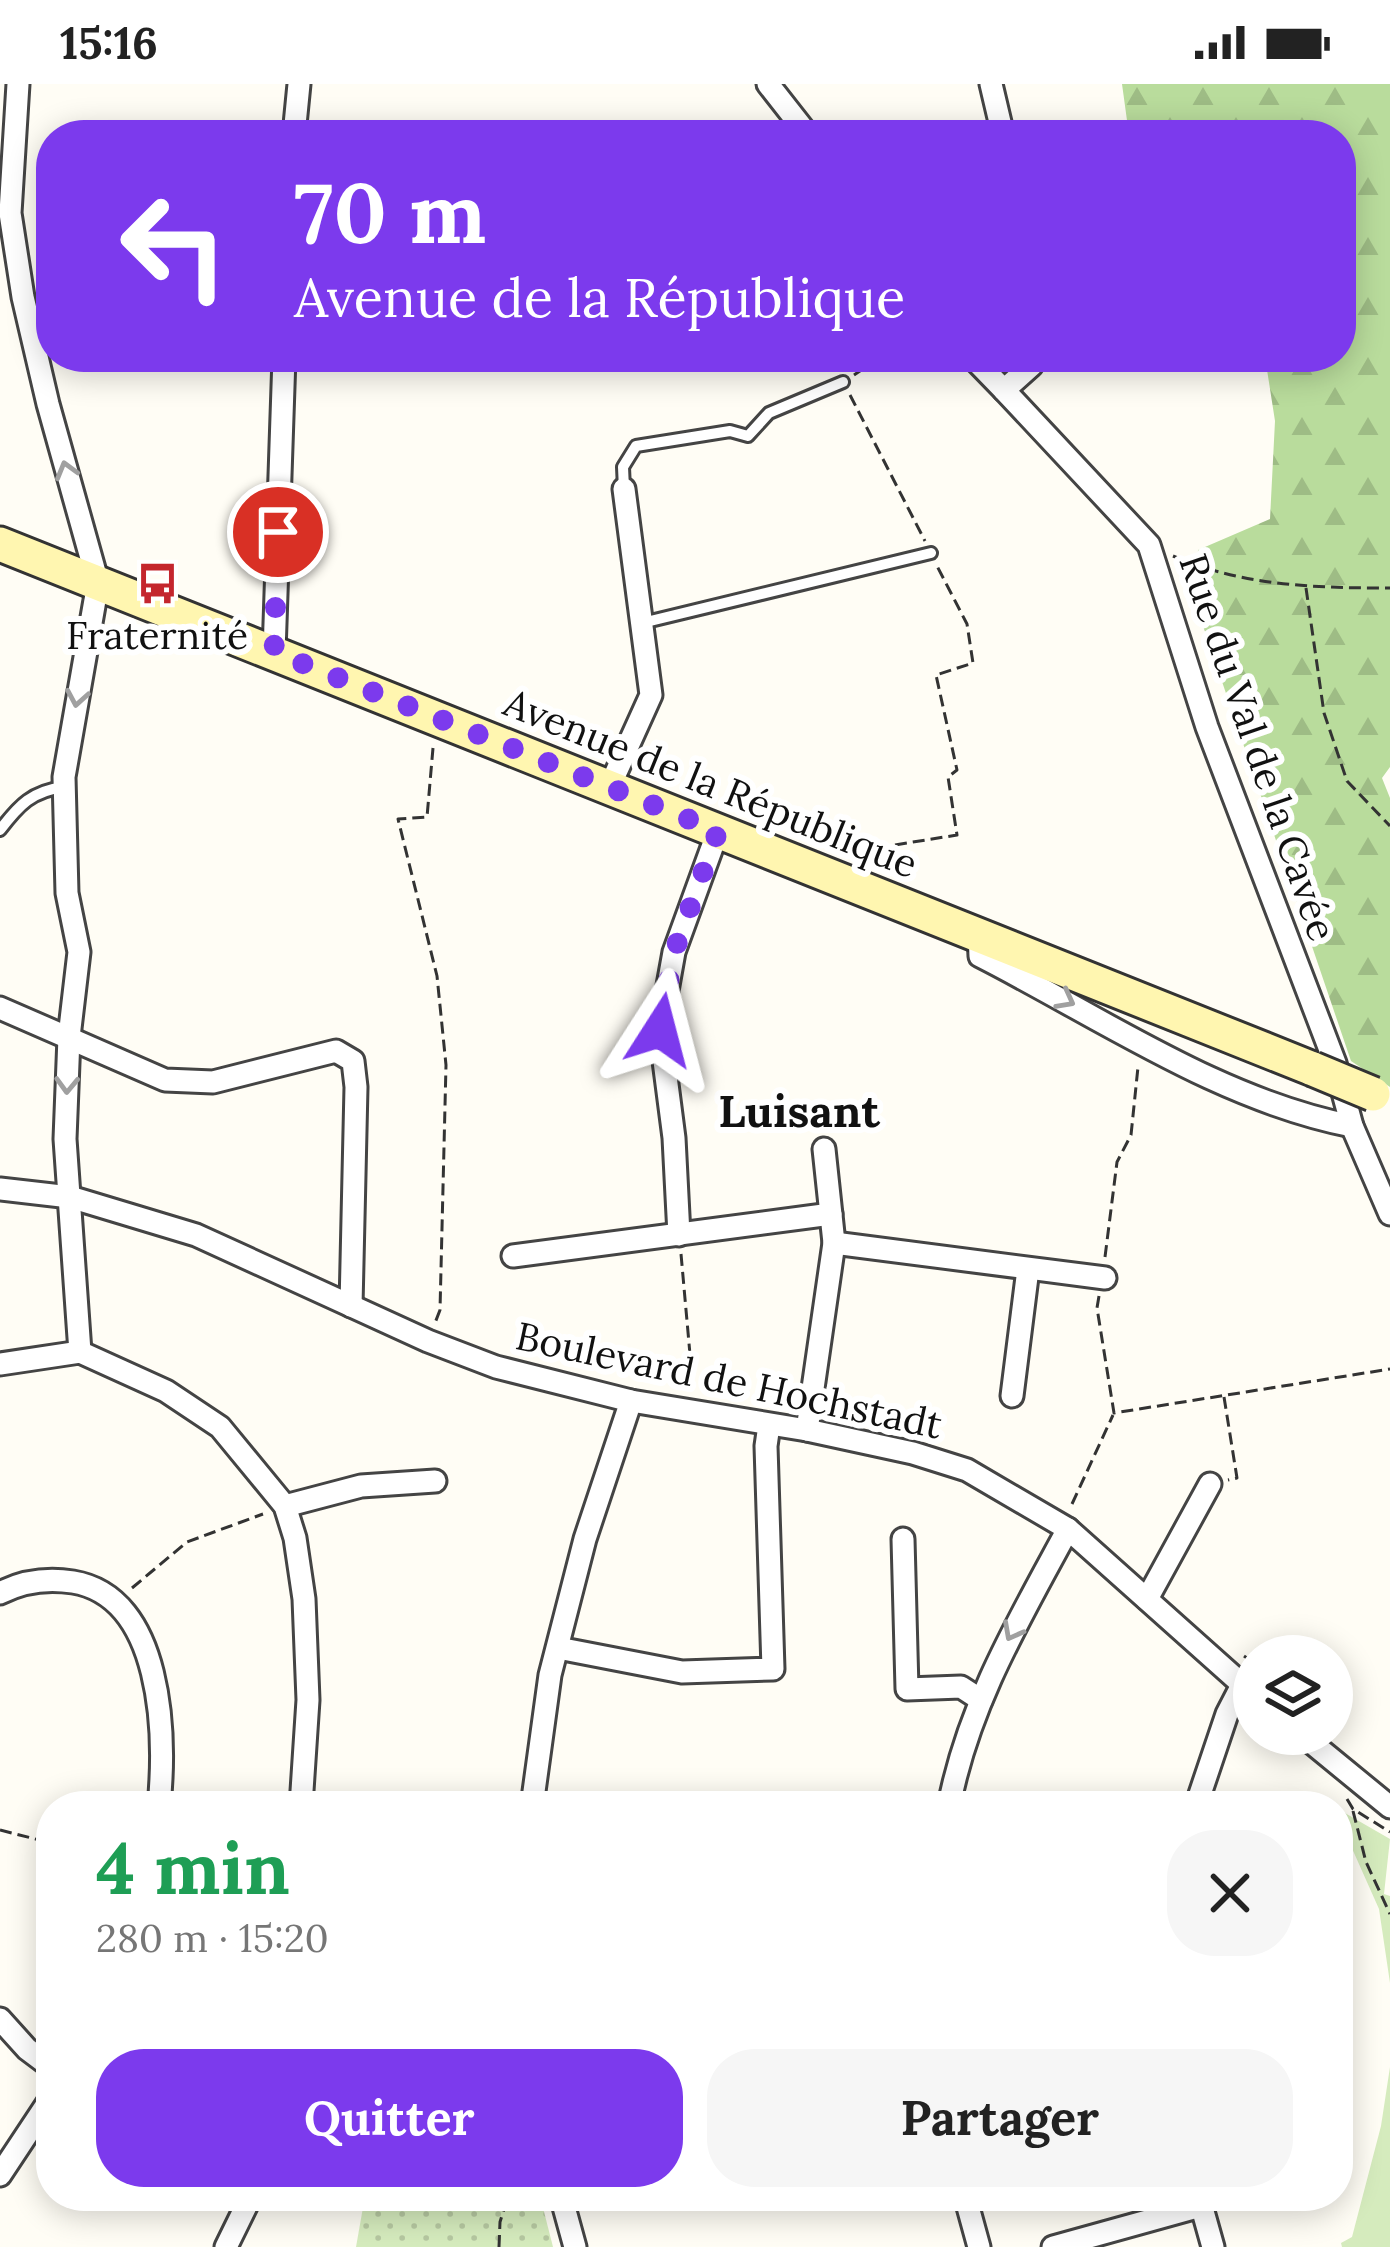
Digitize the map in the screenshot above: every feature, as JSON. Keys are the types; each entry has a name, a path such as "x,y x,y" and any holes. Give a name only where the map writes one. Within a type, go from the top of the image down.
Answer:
{"main road":[{"name":"Avenue de la République","path":"0,544 1381,1097"}],"street":[{"path":"18,84 7,137 10,213 36,353"},
{"path":"295,120 299,84"},
{"path":"768,84 796,120"},
{"path":"992,84 1000,120"},
{"path":"41,372 98,583 64,788 67,893 79,952 69,1037 65,1139 80,1352"},
{"path":"274,652 283,372"},
{"name":"Rue du Val de la Cavée","path":"987,372 1149,545 1207,727 1335,1063 1352,1126 1390,1214"},
{"path":"1004,390 1024,372"},
{"path":"609,788 651,694 624,489"},
{"path":"680,1235 660,1030 674,952 718,831"},
{"path":"979,935 980,956 1140,1042 1240,1092 1302,1115 1352,1126"},
{"path":"0,1008 166,1080 213,1082 336,1051 353,1060 351,1306"},
{"path":"807,1430 834,1243 824,1149"},
{"name":"Boulevard de Hochstadt","path":"0,1189 70,1197 196,1235 496,1367 631,1401 913,1453 967,1470 1065,1527 1233,1676"},
{"path":"513,1256 831,1214"},
{"path":"834,1243 1104,1278"},
{"path":"1012,1396 1028,1269"},
{"path":"0,1364 80,1352 166,1391 220,1427 285,1506 304,1599 308,1700 302,1791"},
{"path":"534,1791 548,1690 585,1539 631,1401"},
{"path":"558,1648 682,1672 773,1670 766,1447 770,1425"},
{"path":"285,1506 361,1486 435,1480"},
{"path":"1147,1599 1210,1484"},
{"path":"954,1791 981,1700 1065,1527"},
{"path":"903,1539 907,1689 962,1687 981,1700"},
{"path":"0,1593 19,1584 54,1579 92,1585 118,1601 144,1640 154,1688 160,1791"},
{"path":"1204,1791 1233,1708"},
{"path":"1327,1755 1390,1807"},
{"path":"0,2019 36,2056"},
{"path":"0,2175 36,2121"},
{"path":"226,2247 244,2211"},
{"path":"565,2211 575,2247"},
{"path":"968,2211 979,2247"},
{"path":"1053,2247 1168,2211"},
{"path":"1203,2211 1213,2247"}],"lane":[{"path":"624,489 623,467 636,446 730,431 748,436 769,413 843,382"},
{"path":"642,623 931,553"},
{"path":"0,830 23,801 43,790 64,788"}],"path":[{"path":"858,372 843,382 967,624 973,663 936,675 957,770 948,777 957,835 876,848 863,889"},
{"path":"1149,545 1213,573 1306,588 1390,588"},
{"path":"1306,588 1324,713 1347,781 1390,826"},
{"path":"428,1341 440,1310 446,1064 437,976 398,819 427,817 436,718"},
{"path":"1065,1527 1114,1413 1097,1308 1118,1162 1132,1135 1140,1042"},
{"path":"680,1235 695,1412"},
{"path":"1114,1413 1390,1369"},
{"path":"1210,1484 1237,1478 1224,1395"},
{"path":"118,1601 187,1542 285,1506"},
{"path":"1353,1809 1366,1862 1390,1914"},
{"path":"0,1830 36,1839"},
{"path":"499,2247 503,2211"}],"green space":[{"path":"1122,84 1390,84 1390,767 1382,778 1390,798 1390,1087 1351,1061 1197,608 1198,550 1270,519 1275,421 1267,372 1356,372 1356,120 1127,120"},
{"path":"1353,1818 1390,1839 1384,1894 1390,1896 1390,1983 1379,1909 1353,1851"},
{"path":"1390,2067 1390,2247 1342,2247 1352,2237 1381,2126"},
{"path":"362,2211 544,2211 553,2247 356,2247"}],"place":[{"name":"Fraternité","path":"157,583"}],"district":[{"name":"Luisant","path":"799,1111"}],"route":[{"path":"278,532 274,652 718,831 685,914 665,988 660,1030"}]}
